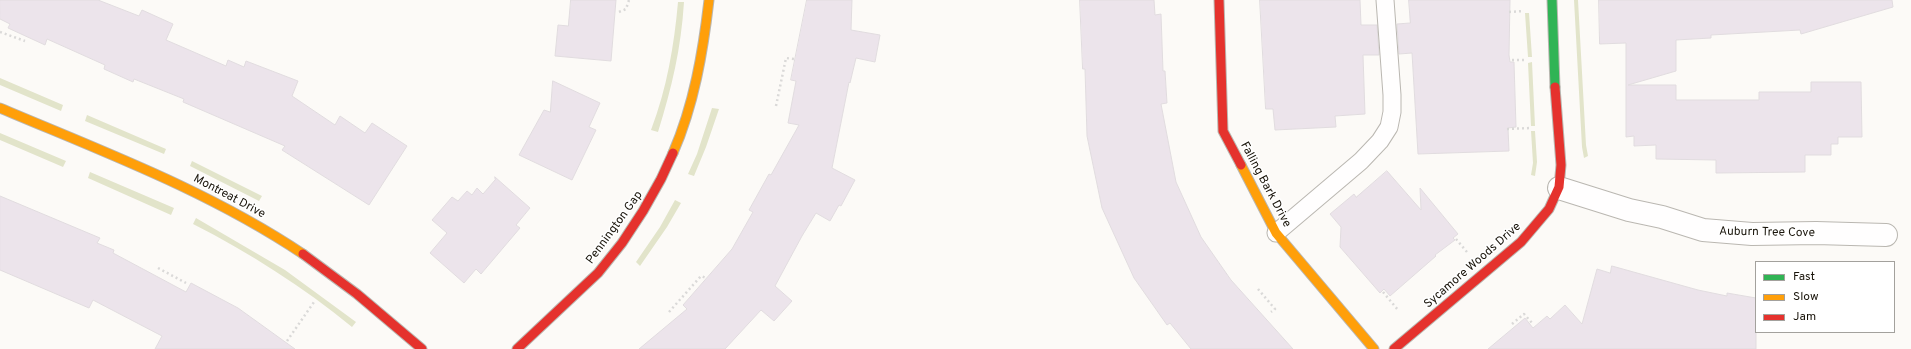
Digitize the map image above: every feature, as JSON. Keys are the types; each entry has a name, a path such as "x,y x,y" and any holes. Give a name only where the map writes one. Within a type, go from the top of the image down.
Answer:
{"street":[{"name":"Pennington Gap","path":"517,349 598,273 642,214 657,189 674,151 696,89 702,57 709,0"},
{"name":"Falling Bark Drive","path":"1219,0 1223,131 1276,233 1374,349"},
{"name":"Sycamore Woods Drive","path":"1394,349 1521,242 1549,209 1559,188 1561,155 1556,97 1552,0"},
{"name":"Montreat Drive","path":"0,108 167,179 259,226 344,282 422,349"},
{"name":"Auburn Tree Cove","path":"1559,188 1629,210 1702,230 1752,234 1816,233 1886,235"}],"lane":[{"path":"1276,233 1361,161 1380,141 1389,127 1392,112 1392,95 1385,0"}],"path":[{"path":"619,12 626,9 629,0"},
{"path":"1509,12 1529,11"},
{"path":"0,32 25,41"},
{"path":"776,106 786,58 794,59"},
{"path":"1512,60 1532,60"},
{"path":"1507,129 1536,128"},
{"path":"1456,238 1470,255"},
{"path":"158,268 186,283"},
{"path":"669,312 699,278 703,276 706,278"},
{"path":"1258,289 1275,309 1271,312"},
{"path":"1382,292 1399,312"},
{"path":"286,341 314,302"},
{"path":"1512,324 1524,314 1533,324"}],"green space":[{"path":"1574,0 1578,0 1586,145 1588,156 1584,158 1582,147"},
{"path":"678,2 684,2 681,36 672,83 658,132 651,130 666,83"},
{"path":"1525,13 1529,13 1532,57 1528,57"},
{"path":"1532,62 1535,126 1531,126 1528,63"},
{"path":"0,78 63,105 61,111 0,85"},
{"path":"712,108 719,109 694,176 688,174 697,154"},
{"path":"87,115 166,149 164,154 85,121"},
{"path":"1531,131 1535,131 1537,162 1535,176 1531,175 1533,163"},
{"path":"0,133 66,161 63,167 0,140"},
{"path":"192,161 262,196 259,201 190,166"},
{"path":"90,172 174,208 171,215 88,178"},
{"path":"675,200 681,203 667,227 640,266 636,262 660,227"},
{"path":"196,218 285,270 356,322 352,327 276,271 193,224"}],"building":[{"path":"0,0 98,0 139,16 142,10 173,24 166,40 226,66 228,60 244,67 246,61 298,81 292,96 335,125 340,116 365,133 372,123 407,146 369,205 282,150 285,146 183,102 184,99 134,79 133,82 104,69 105,65 47,39 45,45 8,28 10,24 0,19"},
{"path":"571,0 616,0 611,61 555,56 558,25 568,26"},
{"path":"807,0 852,0 851,30 880,35 875,62 856,58 850,83 849,82 832,168 855,180 841,206 839,205 830,221 816,213 802,236 775,286 792,301 774,321 761,310 725,349 639,349 687,309 683,305 732,249 753,212 749,210 769,174 771,175 799,125 788,123 796,81 791,80"},
{"path":"1080,0 1154,0 1155,15 1161,14 1163,71 1165,71 1167,103 1161,104 1176,182 1201,237 1231,280 1293,349 1191,349 1170,323 1167,325 1134,278 1102,208 1087,136 1085,69 1083,69"},
{"path":"1260,0 1360,0 1361,25 1377,25 1379,55 1363,55 1365,114 1335,116 1336,127 1275,130 1273,109 1266,109"},
{"path":"1409,0 1510,0 1509,55 1510,62 1514,62 1516,127 1508,128 1509,151 1418,154 1412,53 1399,54 1397,24 1410,23"},
{"path":"1599,0 1892,0 1893,7 1801,34 1800,30 1711,35 1711,38 1676,40 1676,71 1628,85 1676,85 1676,100 1759,100 1759,92 1811,92 1811,82 1861,82 1862,137 1838,137 1838,144 1831,144 1831,155 1805,155 1805,172 1716,173 1716,160 1656,159 1656,145 1634,146 1634,136 1626,137 1626,43 1600,44"},
{"path":"553,81 600,103 589,127 596,130 572,180 519,155 544,110 550,112"},
{"path":"1387,171 1421,210 1420,188 1458,234 1453,238 1455,240 1435,255 1436,256 1390,296 1384,289 1380,293 1340,247 1341,227 1330,214 1354,194 1356,197"},
{"path":"495,177 530,208 516,225 520,228 481,274 476,269 464,283 430,253 447,233 432,220 452,197 458,201 467,191 472,195 477,188 483,194 495,180"},
{"path":"0,196 100,238 97,243 114,250 113,253 186,292 191,283 238,308 295,349 155,349 162,336 93,300 89,308 0,270"},
{"path":"1612,266 1698,290 1727,296 1727,293 1755,298 1756,349 1488,349 1525,318 1533,328 1547,316 1550,319 1565,305 1582,324 1597,269 1610,273"}],"traffic: fast":[{"path":"1552,0 1555,87"}],"traffic: slow":[{"path":"673,153 687,116 697,78 709,0"},
{"path":"0,108 117,157 193,192 267,231 303,254"},
{"path":"1241,165 1276,233 1374,349"}],"traffic: jam":[{"path":"1219,0 1223,131 1241,165"},
{"path":"1394,349 1521,242 1549,209 1559,187 1561,165 1555,87"},
{"path":"517,349 598,273 622,243 643,211 661,179 673,153"},
{"path":"303,254 357,294 422,349"}]}
